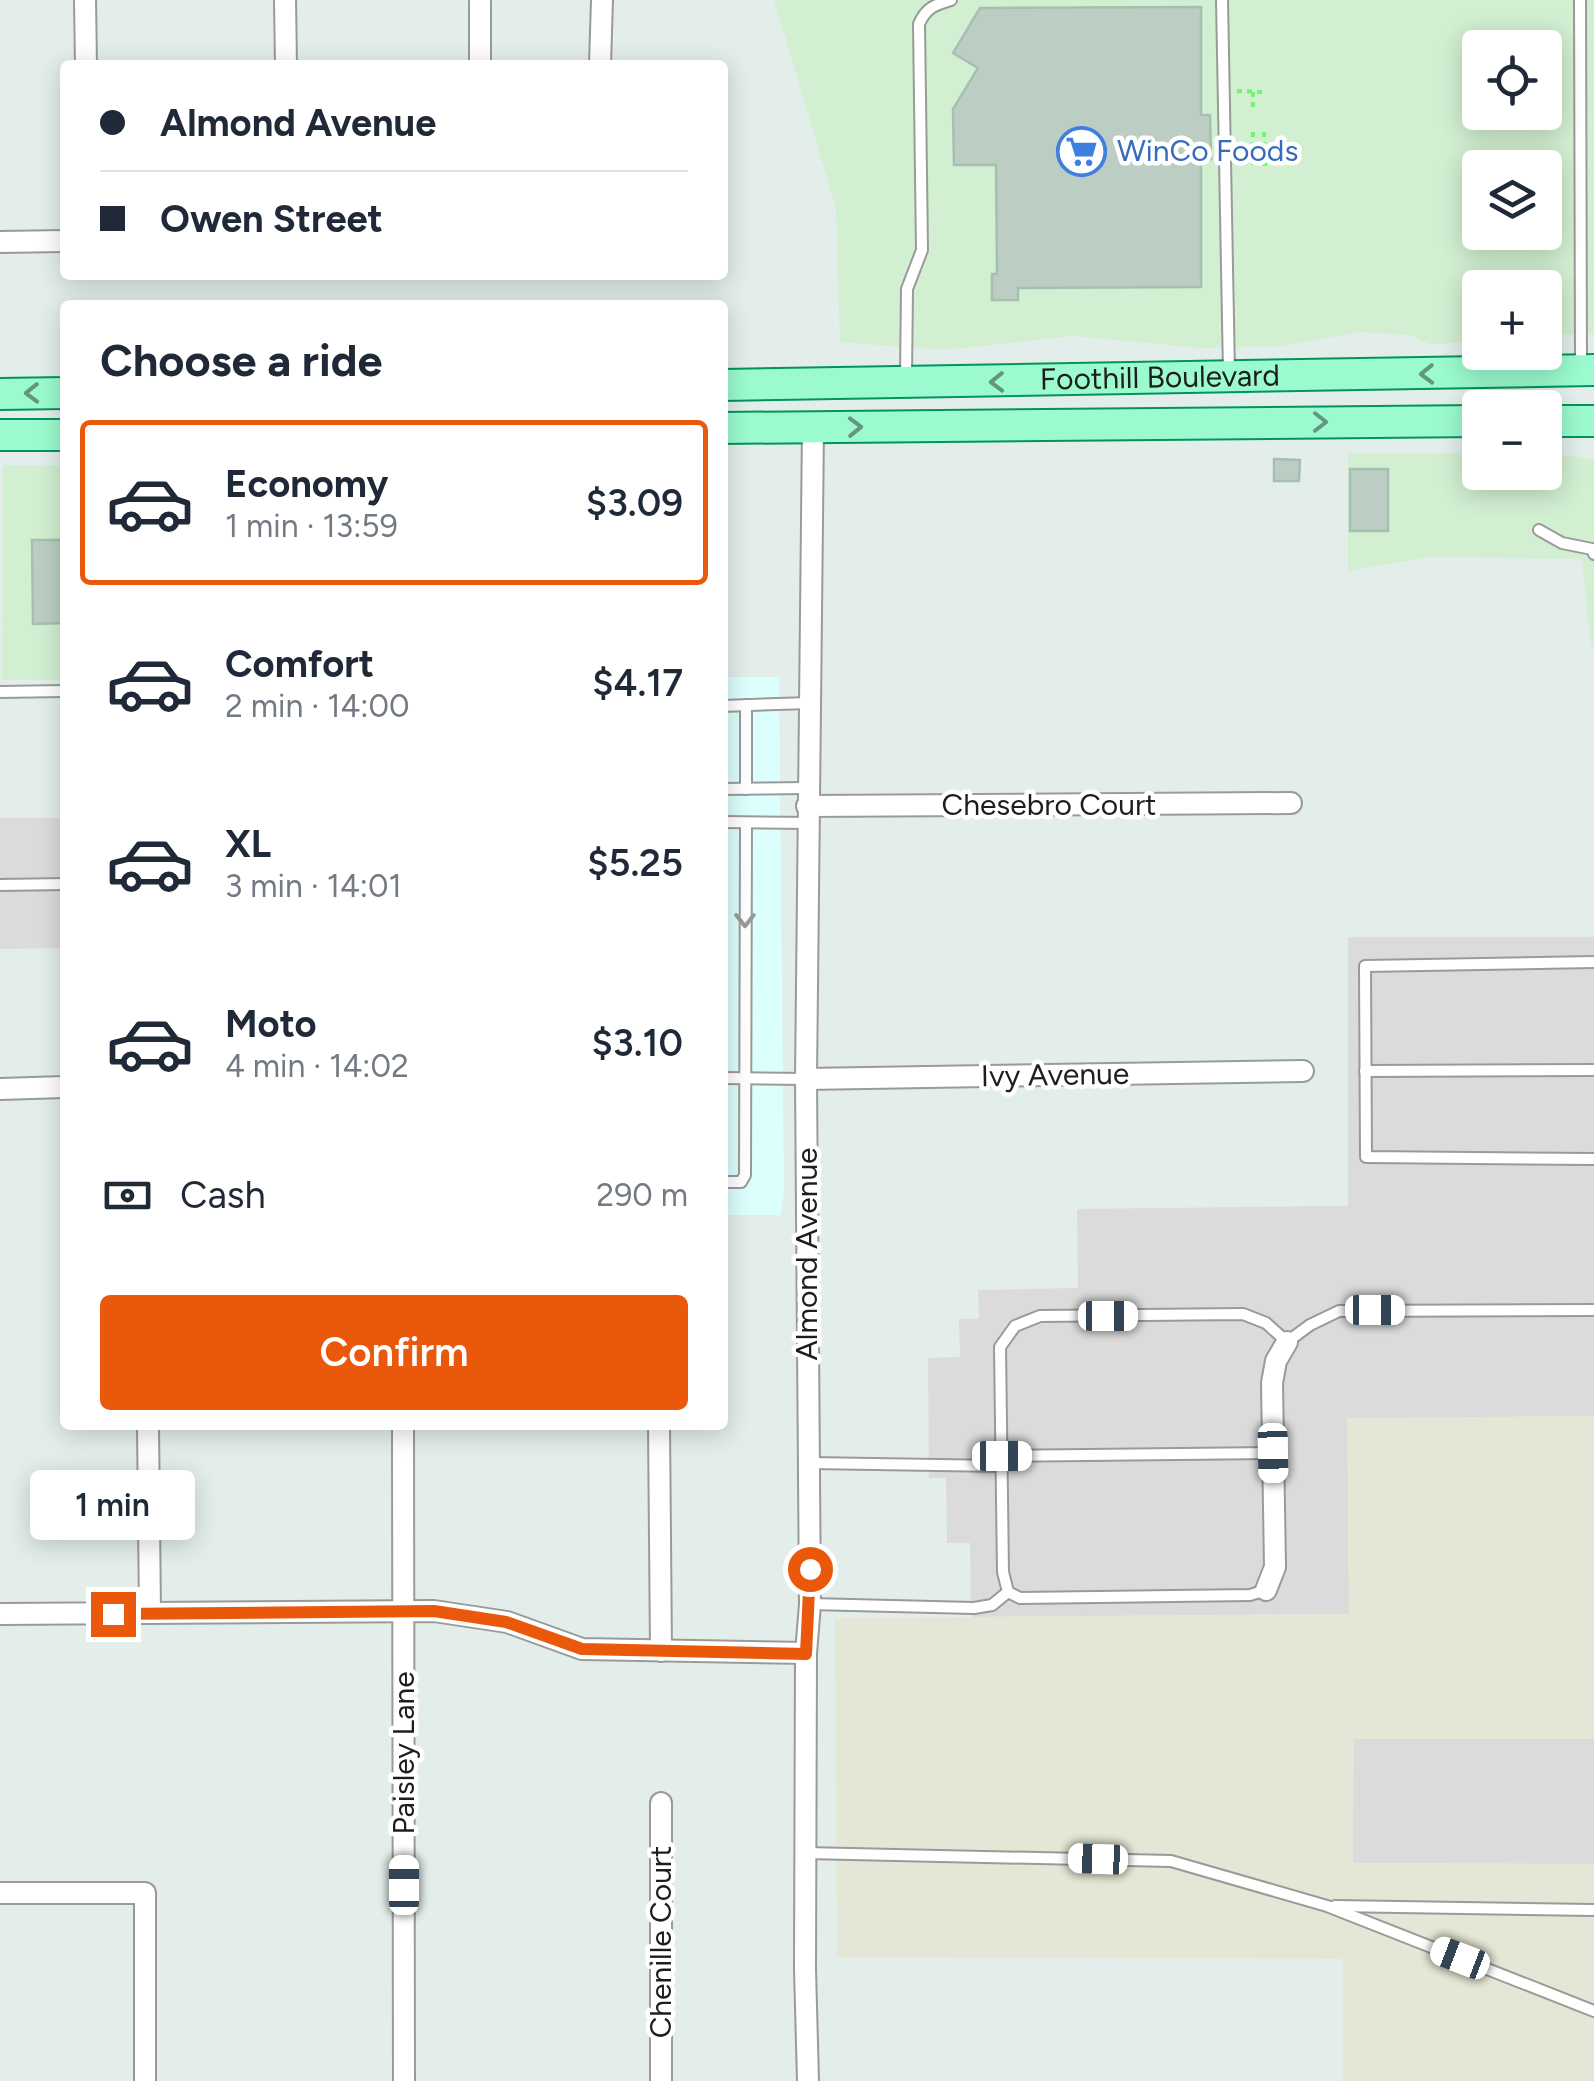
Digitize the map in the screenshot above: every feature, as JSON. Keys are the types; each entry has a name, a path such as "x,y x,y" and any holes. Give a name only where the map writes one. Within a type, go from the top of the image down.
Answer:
{"main road":[{"name":"Foothill Boulevard","path":"728,385 1588,370"},
{"path":"1036,424 1083,406 1212,404 1228,396 1229,379"},
{"path":"0,394 60,393"},
{"path":"1562,421 1594,420"},
{"name":"Foothill Boulevard","path":"728,428 1462,421"},
{"path":"0,435 60,435"}],"street":[{"path":"84,0 86,60"},
{"path":"286,0 286,60"},
{"path":"600,60 602,0"},
{"path":"480,2 480,60"},
{"path":"0,242 60,241"},
{"name":"Almond Avenue","path":"808,2081 806,1079 813,428"},
{"name":"Chesebro Court","path":"808,806 1291,803"},
{"name":"Ivy Avenue","path":"806,1079 1303,1071"},
{"path":"0,1089 60,1087"},
{"path":"1266,1590 1275,1567 1272,1383 1276,1360 1287,1342"},
{"path":"148,1430 150,1613"},
{"name":"Paisley Lane","path":"403,1430 404,2081"},
{"path":"659,1430 661,1651"},
{"path":"0,1614 434,1611 506,1622 582,1649 806,1654"},
{"name":"Chenille Court","path":"661,1803 661,2081"},
{"path":"0,1893 145,1893 145,2081"}],"lane":[{"path":"906,383 907,289 922,250 918,24 933,5 950,0"},
{"path":"1222,0 1229,379"},
{"path":"1580,0 1588,370"},
{"path":"1580,61 1594,61"},
{"path":"1581,152 1594,152"},
{"path":"1539,530 1594,554"},
{"path":"0,692 60,691"},
{"path":"728,706 809,703"},
{"path":"746,706 746,790"},
{"path":"728,789 808,806"},
{"path":"728,822 746,823 808,806"},
{"path":"728,1182 741,1182 744,1175 746,823"},
{"path":"0,885 60,884"},
{"path":"1594,962 1365,966 1366,1157 1594,1159"},
{"path":"1365,1071 1594,1070"},
{"path":"728,1078 806,1079"},
{"path":"1008,1592 1004,1572 1000,1347 1015,1326 1040,1316 1243,1314 1266,1322 1287,1342 1339,1311 1594,1310"},
{"path":"808,1463 1273,1453"},
{"path":"1008,1592 1020,1598 1250,1595 1266,1590"},
{"path":"810,1604 974,1608 992,1605 1008,1592"},
{"path":"805,1852 1170,1861 1327,1906 1594,2011"},
{"path":"1327,1906 1594,1910"}],"path":[{"path":"1253,91 1254,107"},
{"path":"1253,132 1253,166"},
{"path":"1264,132 1264,166"}],"shaded area":[{"path":"774,0 1594,0 1594,334 1562,335 1562,270 1462,270 1462,341 1431,345 1409,335 1359,332 1283,346 1200,348 1073,336 944,350 840,342 836,208"},
{"path":"1348,453 1462,453 1462,490 1562,490 1562,455 1594,460 1594,646 1582,559 1431,557 1348,571"},
{"path":"3,465 60,466 60,680 2,680"},
{"path":"728,677 779,677 784,1192 780,1215 728,1215"},
{"path":"0,818 60,818 60,948 0,949"},
{"path":"1348,937 1594,937 1594,1416 1348,1419 1349,1614 971,1617 970,1543 947,1543 946,1478 929,1478 928,1358 960,1357 959,1319 979,1319 978,1290 1078,1288 1077,1209 1348,1206"},
{"path":"1594,1416 1594,1739 1354,1739 1353,1863 1594,1864 1594,2081 1343,2081 1343,1959 837,1957 835,1618 1349,1614 1347,1418"},
{"path":"1353,1739 1594,1739 1594,1864 1353,1863"}],"building":[{"name":"WinCo Foods","path":"1201,7 1201,115 1210,115 1211,159 1201,160 1201,287 1018,288 1018,300 992,300 992,274 997,274 996,165 954,165 953,109 978,68 953,53 980,8"},
{"path":"1274,459 1300,460 1299,481 1274,481"},
{"path":"1350,469 1388,469 1388,531 1350,531"},
{"path":"32,540 60,540 60,623 33,624"}],"place":[{"name":"WinCo Foods","path":"1082,151"}],"route":[{"path":"113,1614 434,1611 506,1622 582,1649 806,1654 810,1569"}]}
